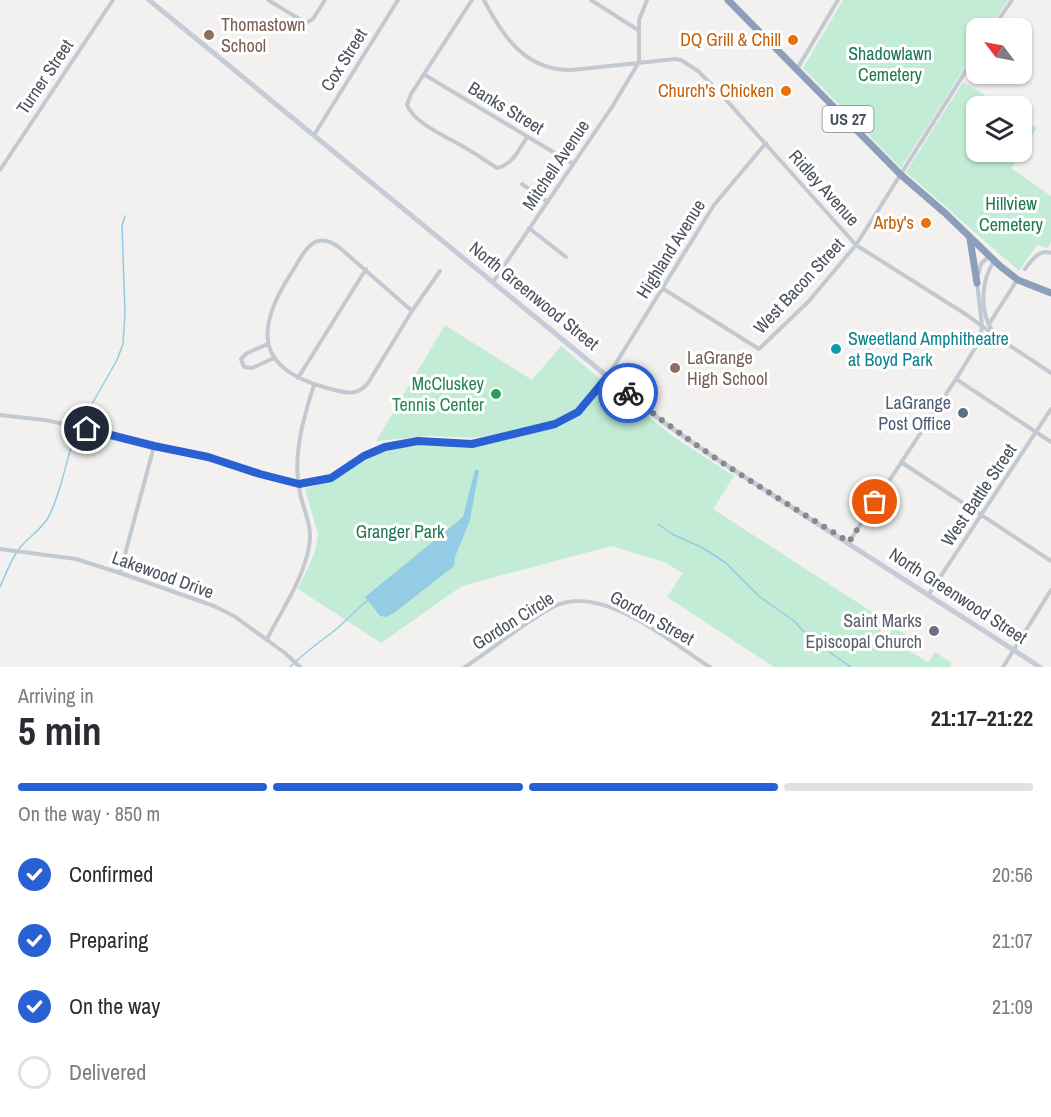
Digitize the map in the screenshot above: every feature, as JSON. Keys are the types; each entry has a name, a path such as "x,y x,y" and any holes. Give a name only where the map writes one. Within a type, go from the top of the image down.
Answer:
{"highway":[{"name":"US 27","path":"729,0 901,175 992,259 1018,279 1051,293"},
{"path":"970,237 974,250 977,283"}],"main road":[{"name":"North Greenwood Street","path":"149,0 663,422 1040,667"}],"street":[{"name":"Turner Street","path":"0,170 113,0"},
{"path":"268,0 300,21 310,23 325,0"},
{"name":"Cox Street","path":"314,135 398,0"},
{"path":"472,0 411,94 407,105 411,113 445,138 499,168 514,159 527,137"},
{"name":"Ridley Avenue","path":"484,0 492,16 517,50 535,63 557,71 599,66 625,66 639,62 675,59 688,64 720,93 856,245 967,315 1051,373"},
{"path":"591,0 639,31"},
{"path":"639,62 641,11 647,0"},
{"path":"797,70 837,0"},
{"path":"1000,18 1012,0"},
{"name":"Mitchell Avenue","path":"493,282 639,62"},
{"name":"West Bacon Street","path":"662,288 759,350 808,302 856,245 966,71"},
{"name":"Banks Street","path":"425,75 573,164"},
{"name":"Highland Avenue","path":"299,484 331,478 364,456 385,447 418,441 472,444 555,424 578,412 608,376 714,205 766,143"},
{"path":"522,184 548,202"},
{"path":"529,228 566,257"},
{"path":"412,310 366,269 331,242 321,241 312,244 272,306 267,328 268,344 274,358 287,372 298,378 346,394 361,390 412,310 440,272"},
{"path":"1025,269 1042,253 1047,251 1051,253"},
{"path":"849,542 980,340 982,326 977,283 979,269 992,259"},
{"path":"989,325 986,318 984,280 992,259"},
{"path":"298,378 366,269"},
{"path":"989,325 1018,279"},
{"name":"Ridley Avenue","path":"989,325 997,337"},
{"path":"980,340 988,335 997,337"},
{"path":"268,344 247,353 241,360 244,367 252,368 274,358"},
{"path":"956,379 1051,442"},
{"path":"267,639 297,579 309,545 309,522 299,484 297,453 314,385"},
{"path":"947,393 956,386 965,385"},
{"name":"West Battle Street","path":"929,594 983,516 1051,409"},
{"path":"0,415 45,420 108,433 154,446 208,457 299,484"},
{"path":"120,573 154,446"},
{"path":"901,462 1051,561"},
{"name":"Lakewood Drive","path":"0,549 76,559 214,606 234,616 267,639 300,667"},
{"path":"1003,667 1051,590"},
{"name":"Gordon Circle","path":"465,667 555,606 578,600"},
{"name":"Gordon Street","path":"578,600 601,603 639,622 710,667"}],"green space":[{"name":"Shadowlawn Cemetery","path":"843,0 1008,0 996,18 966,18 966,66 901,168 803,68"},
{"name":"Hillview Cemetery","path":"963,82 986,96 966,96 966,162 1015,162 1011,168 1051,196 1051,242 1048,248 1037,245 1019,271 906,172"},
{"path":"1032,125 1037,128 1032,136"},
{"name":"McCluskey Tennis Center","path":"445,325 532,380 561,346 601,380 577,409 545,424 474,438 430,436 376,441"},
{"name":"Granger Park","path":"607,382 671,435 734,476 713,509 886,621 880,632 887,637 894,627 911,638 905,648 928,662 935,652 952,663 949,667 774,667 667,597 683,573 664,562 611,546 462,586 381,643 298,589 315,552 318,534 305,489 335,479 375,455 396,448 430,444 471,448 560,427 577,417"}],"water":[{"path":"475,470 479,470 470,520 455,557 454,566 394,613 386,617 380,616 365,597 463,517"}],"waterway":[{"path":"80,425 117,360 123,344 125,313 122,226 125,216"},
{"path":"0,587 19,549 48,518 78,429"},
{"path":"658,524 726,563 760,597 794,621 811,639 851,667"},
{"path":"290,667 369,599"}],"way so far":[{"path":"628,393 663,422 746,478 849,542 875,502"}],"place":[{"name":"Thomastown School","path":"209,35"},
{"name":"DQ Grill & Chill","path":"793,40"},
{"name":"Church's Chicken","path":"786,91"},
{"name":"Arby's","path":"926,223"},
{"name":"Sweetland Amphitheatre at Boyd Park","path":"836,349"},
{"name":"LaGrange High School","path":"675,368"},
{"name":"McCluskey Tennis Center","path":"496,394"},
{"name":"LaGrange Post Office","path":"963,413"},
{"name":"Saint Marks Episcopal Church","path":"934,631"}],"route":[{"path":"87,429 208,457 299,484 331,478 364,456 385,447 418,441 483,443 555,424 578,412 608,376 628,393"}]}
